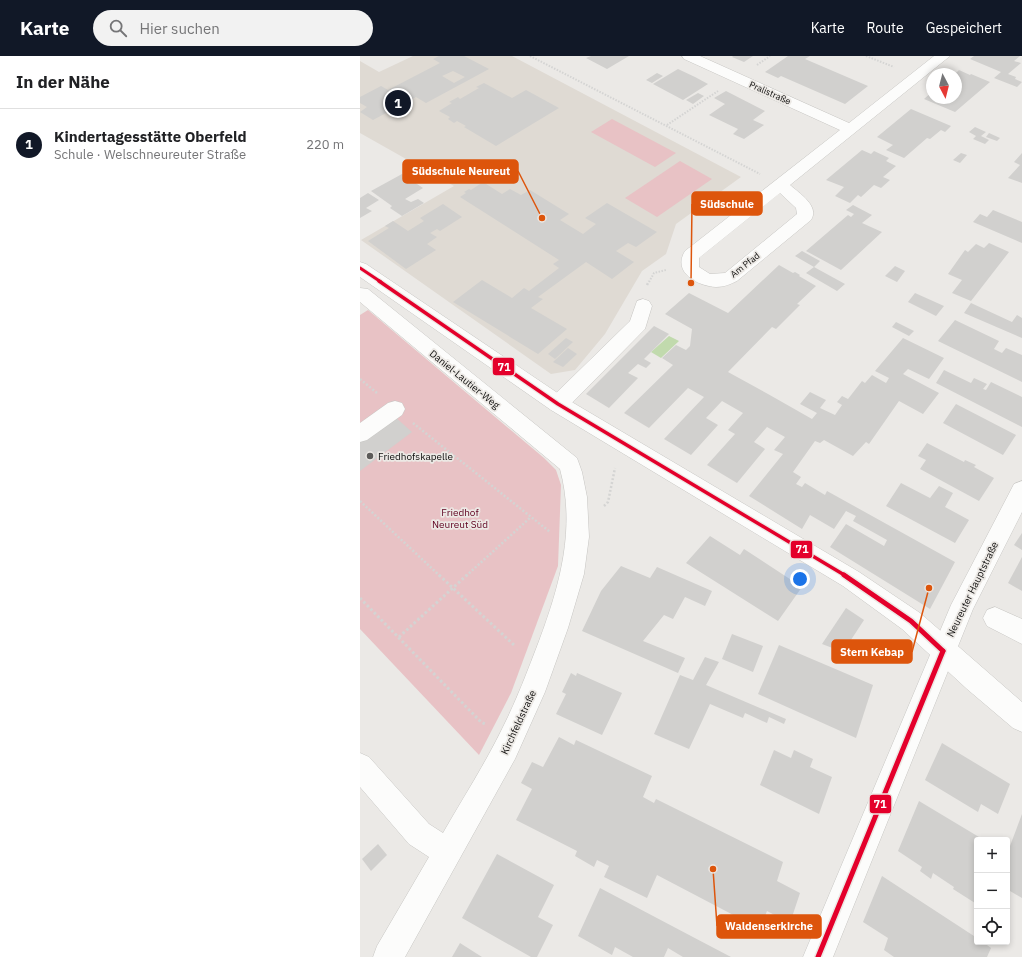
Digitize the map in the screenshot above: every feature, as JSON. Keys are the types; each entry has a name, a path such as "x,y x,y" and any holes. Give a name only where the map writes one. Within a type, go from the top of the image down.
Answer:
{"street":[{"name":"Pralistraße","path":"689,56 850,129"},
{"path":"688,265 688,260 691,255 943,56"},
{"name":"Am Pfad","path":"688,265 691,270 710,280 721,280 731,277 805,216 805,210 802,205 780,184"},
{"path":"360,268 380,284 558,404 851,579 911,621 943,651 1022,719"},
{"path":"361,295 380,284"},
{"name":"Daniel-Lautier-Weg","path":"361,295 569,464"},
{"path":"558,404 638,324 643,306"},
{"path":"360,434 395,409"},
{"name":"Kirchfeldstraße","path":"388,957 514,735 529,701 569,594 578,539 577,506 572,473 569,464"},
{"name":"Neureuter Hauptstraße","path":"818,957 943,651 970,590 1022,490"},
{"path":"995,618 1022,632"},
{"path":"360,766 419,834 448,853"}],"path":[{"path":"530,56 780,184"},
{"path":"866,56 917,77"},
{"path":"643,306 636,301 654,273 688,265"},
{"path":"360,379 395,409 549,532 578,539"},
{"path":"608,502 616,466"},
{"path":"360,501 514,645"},
{"path":"399,637 452,587 531,517"},
{"path":"360,598 481,722 514,735"}],"shaded area":[{"path":"413,56 512,56 741,177 676,224 666,254 642,271 605,334 575,370 551,374 361,240 454,186 360,133 360,61 379,72"},
{"path":"669,336 679,341 661,358 651,352"}],"green space":[{"path":"612,119 676,153 655,167 591,132"},
{"path":"680,161 712,179 657,217 625,198"},
{"name":"Friedhof Neureut Süd","path":"368,310 544,458 556,470 561,485 558,566 511,693 479,755 360,629 360,315"}],"building":[{"path":"439,56 464,56 489,69 426,103 416,97 373,120 360,112 367,107 360,103 360,97 381,86 388,90 440,63 433,59","holes":["453,71 465,77 454,83 442,76"]},
{"path":"591,56 629,56 607,69 586,58"},
{"path":"753,56 744,62 732,57"},
{"path":"788,56 810,56 805,59 868,86 845,104 781,76 778,78 765,72"},
{"path":"974,56 1020,56 1014,61 1021,63 1008,74 1016,77 1015,79 1022,82 1017,87 994,78 1001,72 970,59"},
{"path":"678,69 708,84 683,100 653,84"},
{"path":"962,71 990,82 955,112 936,104 962,104"},
{"path":"657,73 663,76 652,83 646,80"},
{"path":"484,83 512,98 526,90 559,108 496,146 464,127 466,126 457,121 454,123 448,119 450,117 439,111 452,103 449,102 458,97 460,99 479,88 476,87"},
{"path":"726,91 765,111 753,120 764,125 744,139 733,134 738,129 709,115 725,104 714,98"},
{"path":"698,93 704,96 693,104 686,100"},
{"path":"911,109 951,126 945,132 941,130 930,139 927,138 904,158 886,150 893,145 877,137"},
{"path":"975,127 986,132 981,136 989,140 985,144 973,139 976,136 969,132"},
{"path":"989,133 1000,138 997,141 986,137"},
{"path":"862,150 871,154 874,151 889,158 886,161 896,166 883,177 890,180 881,188 874,185 861,197 858,195 850,203 835,196 844,187 826,180"},
{"path":"961,153 967,155 960,163 953,160"},
{"path":"1022,153 1022,183 1008,178 1020,165 1014,162"},
{"path":"402,174 423,188 405,199 411,202 418,199 424,203 402,216 390,208 392,206 371,191"},
{"path":"483,182 502,194 510,189 521,195 530,190 569,214 560,220 583,234 596,224 585,218 607,203 657,232 636,247 628,243 616,251 634,262 612,279 586,262 538,297 543,299 531,308 567,329 538,354 453,302 482,280 512,298 524,288 529,291 559,268 553,264 559,260 460,197 466,193 464,192 469,189 471,190"},
{"path":"368,193 379,200 366,208 372,211 360,218 360,198"},
{"path":"443,204 462,217 440,231 437,229 430,233 437,237 427,244 436,250 406,269 368,241 389,228 385,226 393,221 408,231 424,221 420,218"},
{"path":"853,205 872,215 862,223 882,232 841,270 806,251 848,215 851,217 854,214 846,210"},
{"path":"993,210 1022,222 1022,243 973,222 980,214 987,217"},
{"path":"989,243 1009,252 971,301 952,293 962,280 948,274 965,250 968,252 976,244 984,248"},
{"path":"802,251 820,261 814,267 795,256"},
{"path":"779,265 793,273 795,272 816,286 797,304 800,305 776,329 772,327 728,372 812,419 817,413 800,404 810,392 826,400 820,408 835,415 842,405 837,402 842,396 848,399 862,381 865,383 872,375 886,383 889,378 875,371 903,338 944,358 929,379 908,369 903,374 939,393 923,414 899,401 869,444 866,442 853,456 824,440 820,443 815,441 793,472 801,477 796,484 802,487 805,483 825,495 827,491 955,562 930,609 830,547 846,524 884,546 887,540 853,521 856,516 846,511 834,529 810,515 802,529 749,496 783,454 774,450 785,437 767,427 754,442 765,449 737,483 707,465 735,434 728,430 743,413 722,401 706,418 718,425 691,455 664,439 704,397 688,388 649,428 624,413 673,365 662,358 676,345 686,350 690,346 692,329 665,314 689,293 728,313"},
{"path":"895,266 905,271 897,282 885,276"},
{"path":"814,267 845,284 837,291 806,273"},
{"path":"915,293 944,306 936,316 908,302"},
{"path":"971,303 1012,322 1017,315 1022,318 1022,338 964,313"},
{"path":"955,320 999,341 994,349 1002,353 1006,348 1022,355 1022,382 938,341"},
{"path":"896,322 914,331 909,336 892,327"},
{"path":"654,326 669,334 644,359 651,363 646,368 638,364 628,373 638,378 609,408 586,394"},
{"path":"566,338 573,342 555,359 548,354"},
{"path":"568,348 577,354 563,367 553,362"},
{"path":"944,370 971,383 974,378 987,384 983,389 986,390 991,382 1022,397 1022,427 936,383"},
{"path":"956,404 1016,435 1003,455 943,423"},
{"name":"Friedhofskapelle","path":"394,416 412,432 360,471 360,440"},
{"path":"927,443 964,462 965,460 976,465 974,467 994,478 979,501 920,469 926,460 918,456"},
{"path":"901,483 930,498 939,486 953,493 945,507 969,520 955,543 886,506"},
{"path":"1022,533 1022,550 1014,545"},
{"path":"710,536 740,555 744,549 802,587 778,621 686,563"},
{"path":"1022,557 1022,591 1008,583"},
{"path":"621,566 650,578 657,567 712,591 705,606 685,597 673,619 664,615 643,641 685,658 678,673 582,631 601,591"},
{"path":"846,608 864,620 843,652 822,644"},
{"path":"732,634 763,646 753,672 722,659"},
{"path":"779,645 873,685 856,738 758,694"},
{"path":"705,657 719,662 706,685 786,719 784,724 769,717 767,723 745,713 743,718 710,704 689,749 654,734 680,675 693,680"},
{"path":"571,673 576,676 577,673 622,693 602,735 556,714 566,694 562,692"},
{"path":"559,737 574,745 576,740 652,776 643,797 654,803 656,799 783,862 777,881 800,893 790,923 767,911 760,929 657,875 647,898 604,877 609,866 597,860 594,867 575,856 577,851 516,820 532,789 521,783 532,762 543,767"},
{"path":"942,743 1010,784 998,814 981,804 978,812 925,780"},
{"path":"774,750 791,758 794,750 813,759 810,767 832,777 819,814 760,785"},
{"path":"919,801 979,837 974,837 974,902 953,889 954,887 933,873 931,879 920,871 922,867 898,851"},
{"path":"1022,814 1022,898 1010,891 1010,846"},
{"path":"378,844 387,855 371,871 362,859"},
{"path":"497,854 554,885 538,917 553,925 537,957 531,957 462,918"},
{"path":"882,876 974,936 974,945 987,945 991,948 987,957 894,957 884,950 888,938 863,922"},
{"path":"600,888 731,957 683,957 668,948 664,957 633,957 615,947 612,955 578,936"},
{"path":"460,943 482,957 452,957"}],"transit line":[{"name":"71","path":"360,268 558,404 851,579 911,621 943,651"},
{"name":"71","path":"818,957 943,651"}],"place":[{"name":"Kindertagesstätte Oberfeld","path":"398,103"},
{"name":"Südschule Neureut","path":"542,218"},
{"name":"Südschule","path":"691,283"},
{"name":"Friedhofskapelle","path":"370,456"},
{"name":"Stern Kebap","path":"929,588"},
{"name":"Waldenserkirche","path":"713,869"}]}
